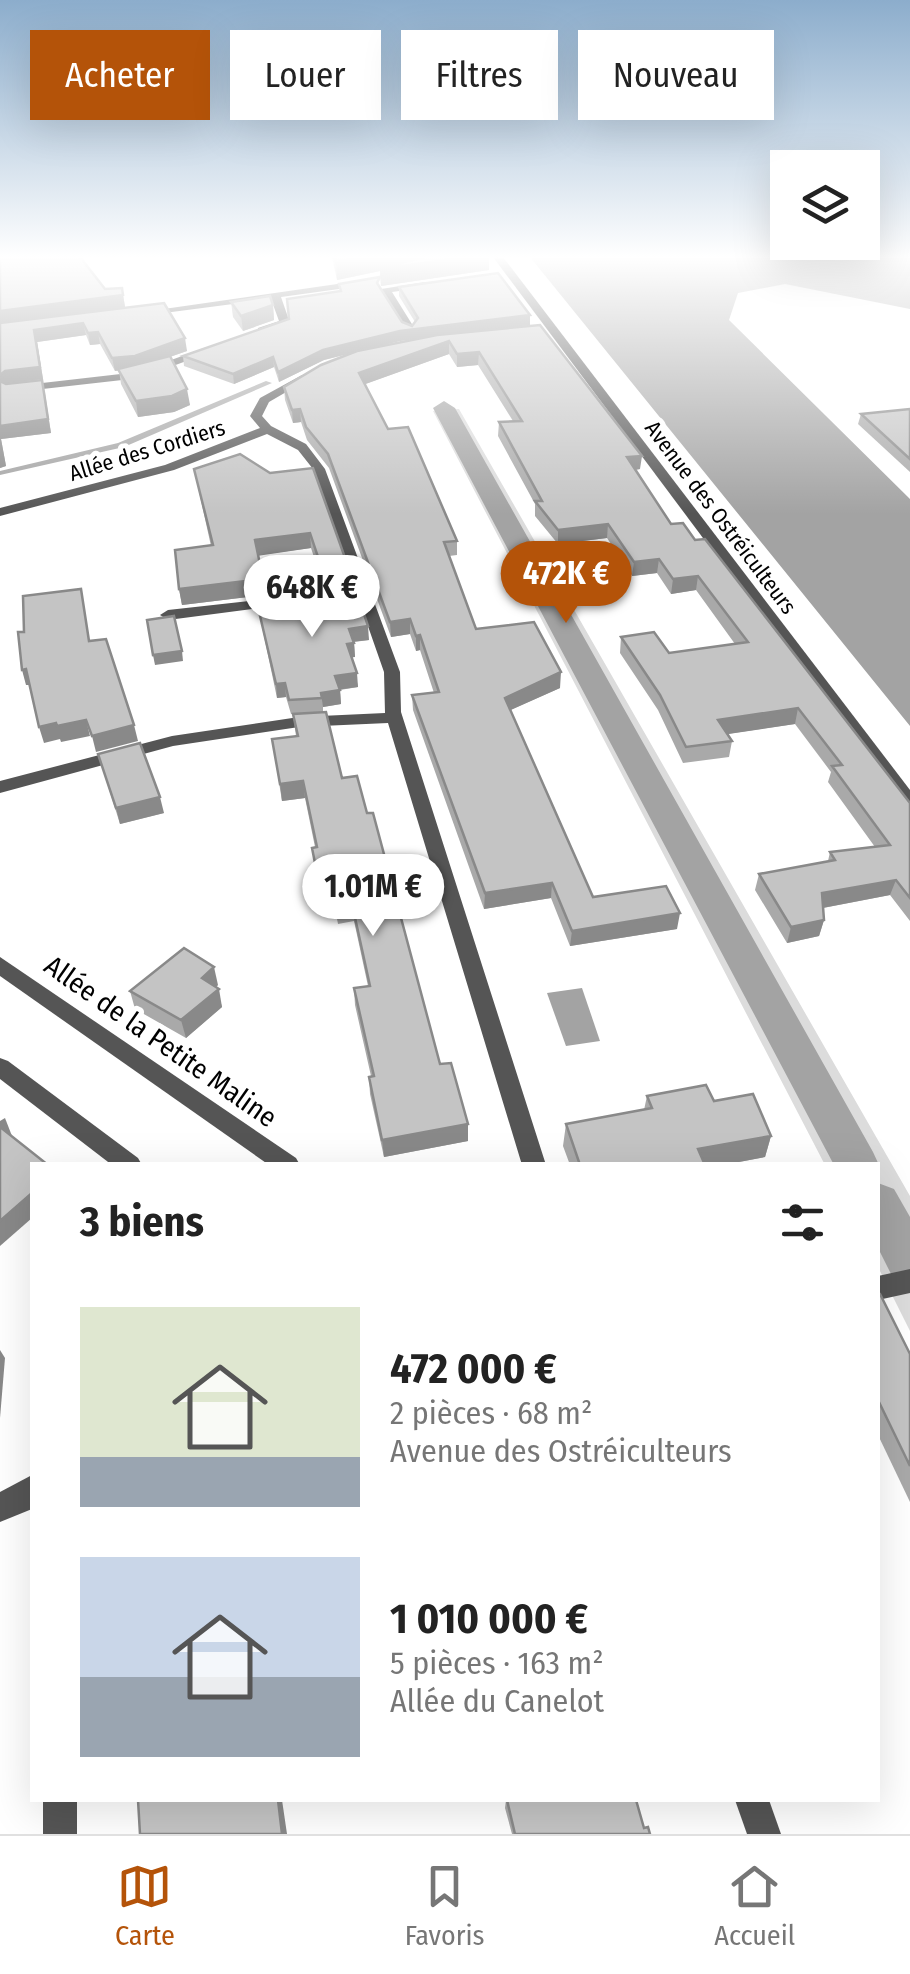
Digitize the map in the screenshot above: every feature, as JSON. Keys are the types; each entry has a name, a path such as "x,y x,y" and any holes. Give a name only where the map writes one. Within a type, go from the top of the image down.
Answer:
{"street":[{"name":"Avenue des Ostréiculteurs","path":"566,343 910,803"},
{"path":"9,390 140,375 212,348"},
{"name":"Allée des Cordiers","path":"0,512 128,482 223,450 267,429 256,416 264,400 324,369"},
{"path":"267,429 302,446 318,468 352,593 392,672 396,718 533,1162"},
{"path":"168,615 304,599"},
{"path":"0,787 172,742 299,722 396,718"},
{"name":"Allée de la Petite Maline","path":"0,966 284,1162"},
{"path":"0,1067 126,1162"},
{"path":"0,1507 19,1501 30,1492"},
{"path":"60,1802 60,1834"},
{"path":"753,1802 764,1834"}],"shaded area":[{"path":"599,343 752,343 910,499 910,726"},
{"path":"266,381 272,383 124,447 0,475 0,471 118,443"},
{"path":"459,409 910,1196 910,1331 880,1271 880,1162 823,1162 433,411"},
{"path":"582,988 600,1041 566,1046 547,993"}],"building":[{"path":"0,343 36,343 40,367 0,375"},
{"path":"104,343 172,343 135,356 112,358"},
{"path":"221,343 353,343 323,350 278,372 273,357 233,374 183,356"},
{"path":"399,343 445,343 359,373 388,429 408,427 457,541 444,542 476,629 534,622 561,672 505,698 593,897 666,886 680,913 572,931 552,883 485,893 412,695 439,692 420,635 416,636 410,619 390,622 328,454 306,427 300,409 292,410 284,387 321,365 357,351"},
{"path":"450,343 554,343 642,456 627,457 671,524 683,523 695,540 705,539 910,803 910,898 896,880 822,893 824,920 791,927 759,874 835,860 830,852 890,845 832,766 842,765 798,708 718,720 732,741 686,747 660,695 621,637 654,632 669,653 748,642 698,576 673,579 659,559 634,562 608,524 558,530 535,501 542,501 499,422 522,421 479,352 457,354"},
{"path":"170,356 187,389 172,396 136,401 118,369"},
{"path":"42,380 48,419 0,426 0,381 6,384"},
{"path":"910,409 910,459 861,414"},
{"path":"240,454 270,473 313,468 349,569 323,572 310,533 255,540 263,579 179,589 175,550 213,545 194,469"},
{"path":"355,587 368,626 349,629 354,643 347,644 357,673 335,676 340,690 321,693 322,698 289,700 285,683 276,684 257,603"},
{"path":"81,589 89,641 106,639 134,725 92,736 86,720 39,727 26,669 22,670 18,632 24,632 23,596"},
{"path":"174,616 182,651 153,655 147,620"},
{"path":"326,712 342,778 357,776 367,813 373,813 440,1064 451,1063 468,1124 382,1140 369,1077 374,1076 354,988 370,986 352,904 336,906 330,876 318,878 312,848 317,847 303,781 280,784 272,739 298,736 293,714"},
{"path":"140,743 160,797 116,808 98,754"},
{"path":"184,948 214,967 202,978 219,989 181,1020 130,991"},
{"path":"706,1085 714,1101 753,1094 771,1136 698,1149 704,1162 579,1162 566,1124 652,1108 647,1096"},
{"path":"0,1127 44,1162 30,1162 30,1195 0,1221"},
{"path":"880,1294 910,1354 910,1466 880,1404"},
{"path":"138,1802 278,1802 282,1834 140,1834"},
{"path":"507,1802 637,1802 644,1828 648,1827 650,1834 515,1834"}],"waterway":[{"path":"444,408 855,1162"},
{"path":"880,1207 910,1263"}]}
